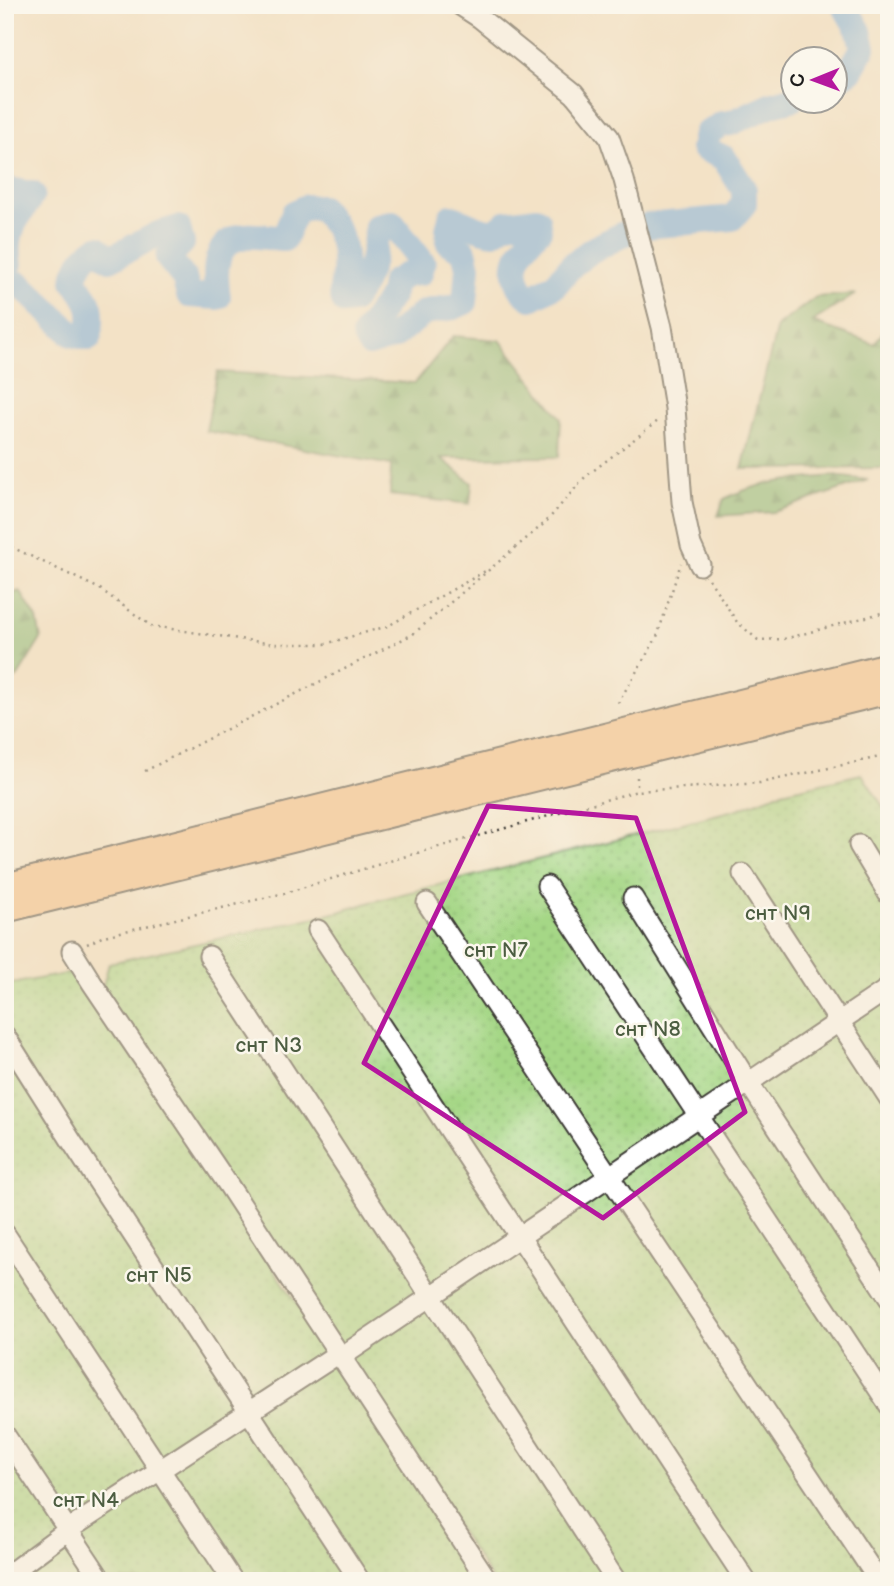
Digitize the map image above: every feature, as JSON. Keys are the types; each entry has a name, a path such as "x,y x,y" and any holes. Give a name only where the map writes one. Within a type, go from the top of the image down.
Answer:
{"highway":[{"path":"5,888 889,667"},
{"path":"5,908 889,689"}],"street":[{"path":"460,5 479,12 574,94 609,136 624,180 662,327 676,408 682,502 691,545 700,565"},
{"path":"859,845 889,895"},
{"path":"743,874 889,1098"},
{"path":"547,886 889,1405"},
{"path":"633,898 748,1082 889,1298"},
{"path":"428,903 878,1581"},
{"path":"318,929 746,1581"},
{"path":"72,951 229,1186 478,1581"},
{"path":"209,956 616,1581"},
{"path":"74,975 238,1210 488,1581"},
{"path":"5,1577 68,1530 430,1296 889,988"},
{"path":"5,1036 360,1581"},
{"path":"5,1234 233,1581"},
{"path":"5,1435 102,1581"}],"path":[{"path":"145,771 413,634 546,522 585,477 676,408"},
{"path":"5,544 100,589 151,626 273,644 325,644 388,626 495,565"},
{"path":"618,703 657,637 683,555 691,545"},
{"path":"700,565 737,622 758,640 784,639 889,611"},
{"path":"72,951 104,936 285,893 637,791 760,783 889,756"},
{"path":"637,777 637,791"}],"highlighted area":[{"path":"488,806 636,818 745,1112 603,1218 364,1063"}],"green space":[{"path":"856,294 812,322 874,344 889,324 889,468 742,469 777,326 816,297"},
{"path":"453,336 500,340 561,418 559,457 441,458 472,483 470,504 390,495 391,465 206,431 217,372 415,383"},
{"path":"833,476 868,480 774,512 718,516 724,499 751,488 777,482"},
{"path":"20,591 37,619 41,639 18,676 5,686 5,596"},
{"path":"862,774 889,816 889,1581 493,1581 102,989 109,963 339,912 738,809 782,792"},
{"name":"снт N5","path":"76,972 482,1581 5,1581 5,985"}],"waterway":[{"path":"844,5 859,31 863,48 848,72"},
{"path":"647,226 732,218 744,204 744,190 724,158 703,148 706,134 722,124 731,123 778,102"},
{"path":"5,189 32,194 12,228 9,244 10,264 5,265"},
{"path":"5,284 20,284 72,334 89,338 90,307 74,281 82,262 98,248 110,259 158,234 178,228 182,243 168,258 184,278 189,295 218,297 216,268 227,244 246,236 284,239 294,213 306,207 321,208 338,231 343,246 344,302 352,301 367,274 373,257 377,226 392,223 423,263 420,273 408,274 394,282 392,295 364,335 369,344 393,337 425,312 454,307 465,302 468,267 464,251 449,243 451,217 494,232 506,223 537,219 539,230 527,243 516,263 520,286 531,298 555,285 572,265 592,250 624,234"}],"park label":[{"name":"снт N9","path":"778,913"},
{"name":"снт N7","path":"496,950"},
{"name":"снт N8","path":"648,1029"},
{"name":"снт N3","path":"269,1045"},
{"name":"снт N4","path":"86,1500"}]}
